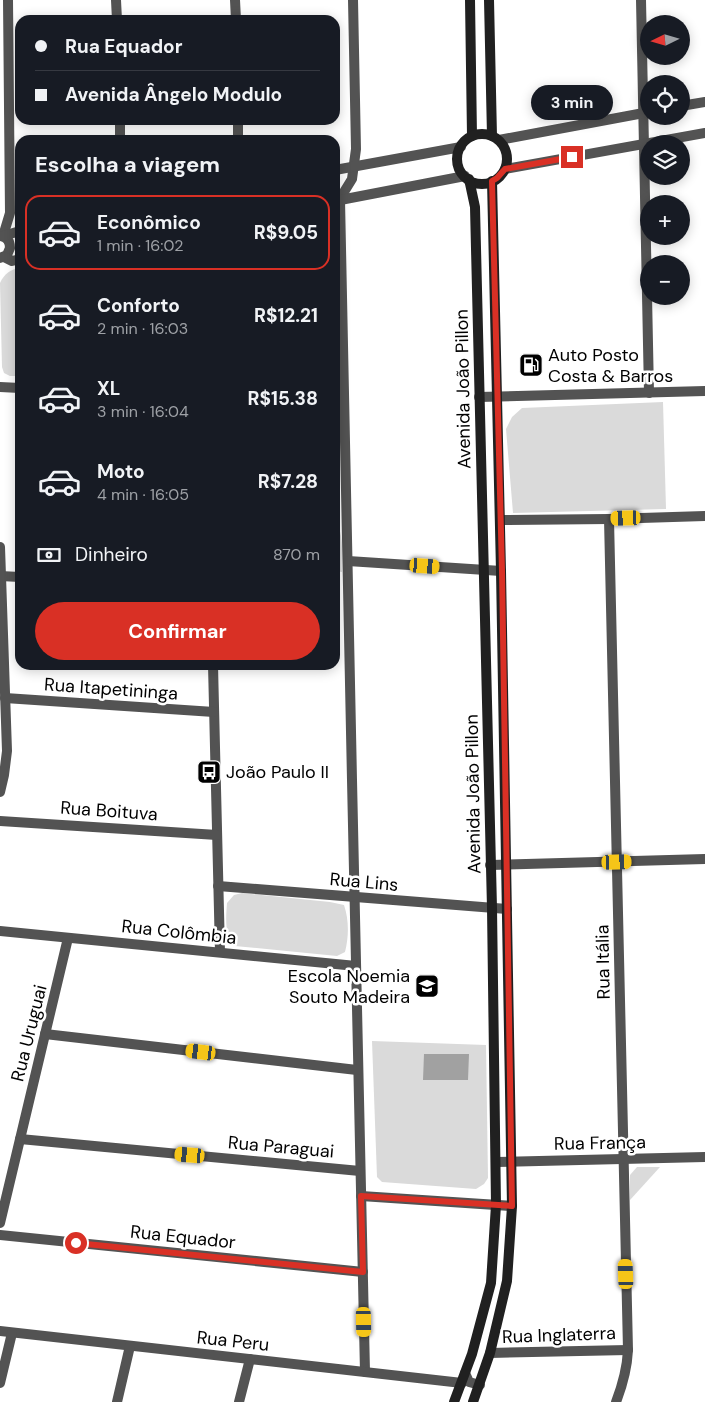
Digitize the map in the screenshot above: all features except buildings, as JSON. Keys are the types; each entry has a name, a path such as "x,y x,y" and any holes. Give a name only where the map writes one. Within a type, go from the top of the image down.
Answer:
{"main road":[{"path":"470,0 472,136"},
{"path":"489,0 495,138"},
{"path":"482,134 495,138 503,145 507,157 505,169 492,181 480,183 467,178 459,165 461,147 472,136 482,134"},
{"name":"Avenida João Pillon","path":"454,1402 472,1354 490,1283 496,1205 492,908 475,207 467,178"},
{"name":"Avenida João Pillon","path":"473,1402 490,1353 507,1281 512,1206 502,571 492,181"}],"street":[{"path":"2,236 10,213 8,0"},
{"path":"116,0 117,15"},
{"path":"235,0 236,15"},
{"path":"340,197 352,179 356,148 353,0"},
{"path":"641,0 644,75"},
{"path":"690,104 705,102"},
{"path":"495,138 640,114"},
{"path":"690,136 705,133"},
{"path":"505,169 640,145"},
{"path":"340,169 461,147"},
{"path":"340,199 467,178"},
{"path":"644,185 648,393"},
{"path":"2,236 15,232"},
{"path":"2,236 9,241 10,248 9,252 2,258"},
{"path":"2,258 15,260"},
{"path":"340,293 347,511 360,1171 366,1372"},
{"path":"0,387 15,388"},
{"path":"479,397 705,391"},
{"path":"340,510 347,511"},
{"path":"500,520 705,516"},
{"name":"Rua Itália","path":"609,519 628,1350 627,1369 616,1402"},
{"path":"0,548 7,751 0,792"},
{"path":"348,561 502,571"},
{"path":"0,576 15,577"},
{"path":"213,670 220,952"},
{"name":"Rua Itapetininga","path":"5,698 214,712"},
{"name":"Rua Boituva","path":"0,820 217,834"},
{"path":"490,866 705,859"},
{"name":"Rua Lins","path":"218,886 507,910"},
{"name":"Rua Colômbia","path":"0,931 356,966"},
{"name":"Rua Uruguai","path":"0,1223 68,938"},
{"path":"45,1034 358,1070"},
{"name":"Rua Paraguai","path":"20,1139 360,1171"},
{"name":"Rua França","path":"496,1162 705,1157"},
{"path":"361,1196 512,1206"},
{"name":"Rua Equador","path":"0,1235 363,1272"},
{"name":"Rua Peru","path":"0,1331 366,1372 463,1378"},
{"path":"0,1383 12,1333"},
{"path":"117,1402 130,1346"},
{"name":"Rua Inglaterra","path":"490,1353 628,1350"},
{"path":"239,1402 250,1359"},
{"path":"463,1378 480,1385"}],"shaded area":[{"path":"14,270 15,376 10,376 4,373 2,367 0,283 8,272"},
{"path":"663,402 666,509 513,513 506,429 512,417 522,408"},
{"path":"340,532 342,546 342,572 340,572"},
{"path":"242,893 344,905 348,928 345,952 337,956 235,946 227,932 227,903 234,895"},
{"path":"372,1041 486,1045 488,1178 484,1184 476,1189 382,1182 377,1177"},
{"path":"424,1054 469,1054 468,1080 423,1080"},
{"path":"637,1167 660,1167 630,1200 630,1175"}],"place":[{"name":"Auto Posto Costa & Barros","path":"531,365"},
{"name":"João Paulo II","path":"209,772"},
{"name":"Escola Noemia Souto Madeira","path":"427,986"}],"route":[{"path":"76,1243 363,1272 361,1196 512,1206 502,571 492,181 502,174 505,169 572,157"}]}
